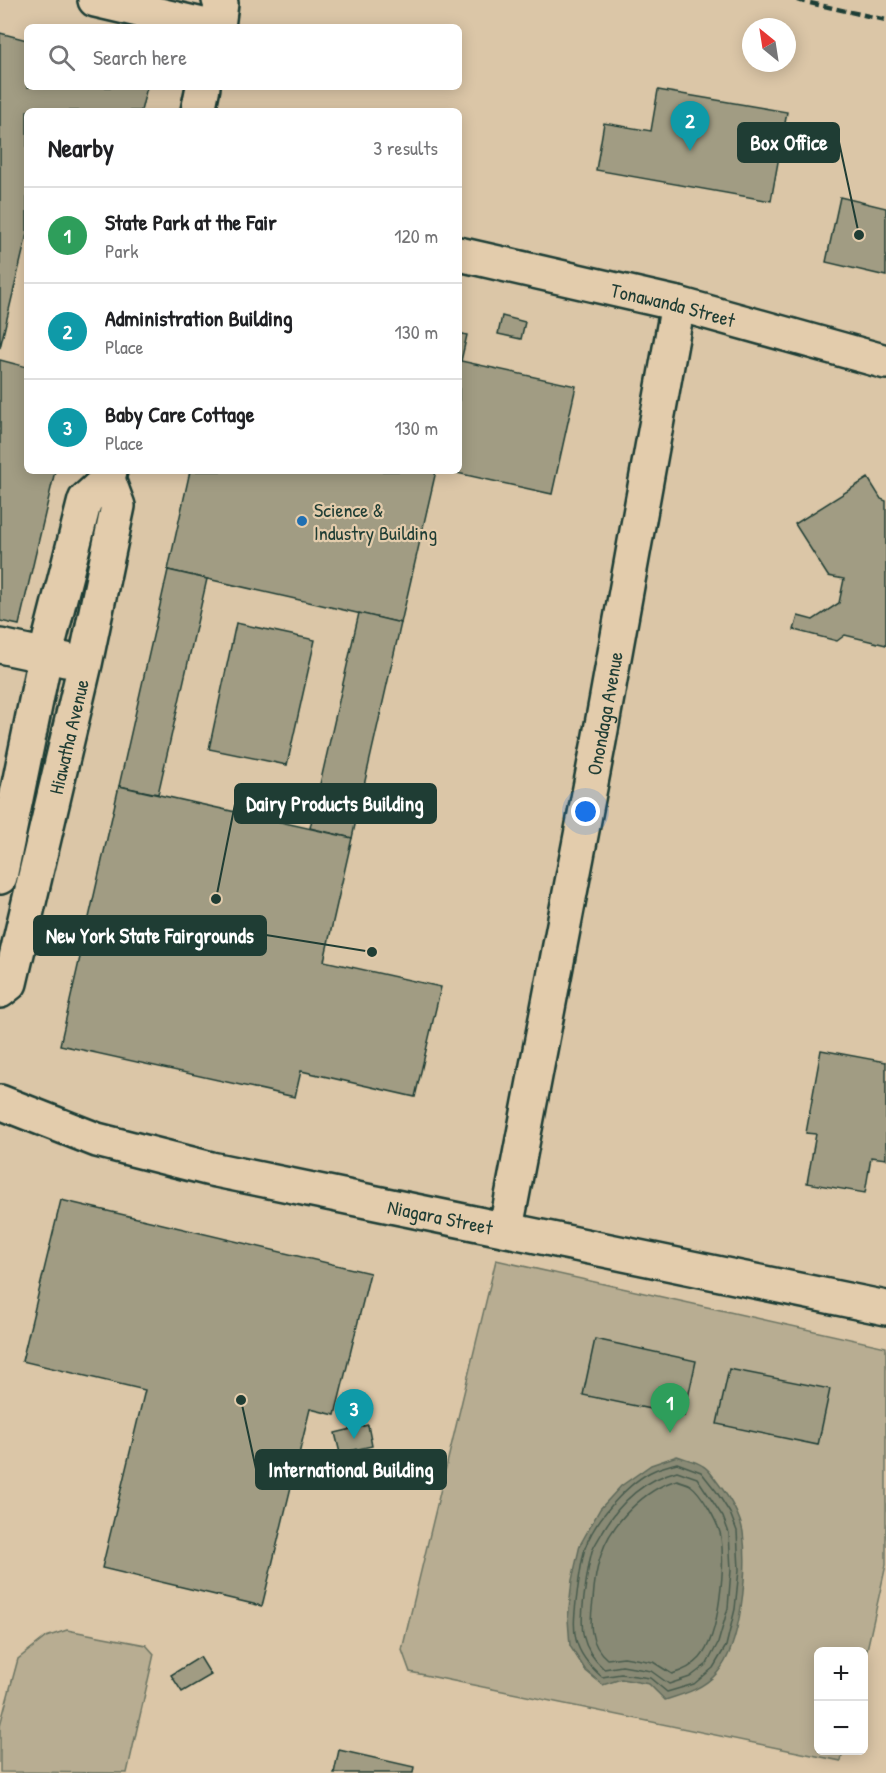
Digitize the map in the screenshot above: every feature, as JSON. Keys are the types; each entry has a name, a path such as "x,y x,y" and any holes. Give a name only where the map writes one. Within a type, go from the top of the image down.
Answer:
{"street":[{"path":"95,0 218,11"},
{"path":"199,108 203,90"},
{"name":"Tonawanda Street","path":"462,255 678,304 886,362"},
{"name":"Onondaga Avenue","path":"506,1228 599,741 678,304"},
{"name":"Hiawatha Avenue","path":"0,877 45,657 86,500 109,475"},
{"name":"Hiawatha Avenue","path":"0,991 10,983 85,663 118,506 109,475"},
{"path":"0,646 45,657 85,663"},
{"path":"7,842 42,849"},
{"name":"Niagara Street","path":"0,1102 97,1140 211,1169 886,1308"}],"shaded area":[{"path":"496,1260 886,1347 886,1565 868,1647 814,1647 814,1755 842,1755 841,1761 410,1672 402,1650"},
{"path":"67,1630 146,1645 154,1654 127,1773 0,1772 0,1725 18,1659 46,1637"}],"water":[{"path":"677,1456 705,1467 730,1500 743,1532 745,1565 738,1626 726,1660 712,1679 706,1683 665,1700 649,1684 621,1679 603,1685 586,1671 570,1646 568,1619 572,1580 580,1545 600,1509 621,1486 651,1465"}],"building":[{"path":"0,33 24,39 24,90 146,90 142,108 24,108 24,247 0,348"},
{"path":"658,90 787,112 771,201 596,170 604,123 651,131"},
{"path":"840,197 886,208 886,276 826,262"},
{"path":"502,316 525,322 521,339 498,334"},
{"name":"Science & Industry Building","path":"462,334 467,335 462,357"},
{"path":"0,360 24,366 24,474 54,474 19,625 0,621"},
{"name":"Science & Industry Building","path":"462,361 576,386 552,494 462,474"},
{"name":"Science & Industry Building","path":"189,474 435,474 401,623 168,570"},
{"path":"868,478 881,499 886,501 886,645 845,635 837,641 794,630 798,616 813,620 839,603 844,579 828,576 795,524"},
{"path":"168,570 207,579 158,794 119,786"},
{"path":"359,613 401,623 352,838 310,828"},
{"path":"236,623 315,640 287,765 209,749"},
{"path":"119,786 352,838 324,961 441,987 415,1097 301,1071 295,1097 60,1045"},
{"path":"821,1050 886,1062 886,1159 871,1157 865,1193 807,1183 816,1134 806,1133"},
{"path":"61,1200 370,1273 335,1415 310,1409 262,1606 102,1568 145,1390 22,1361"},
{"path":"595,1339 696,1361 684,1416 583,1395"},
{"path":"729,1369 830,1389 818,1445 717,1424"},
{"path":"368,1425 372,1446 340,1453 335,1433"},
{"path":"200,1657 211,1675 182,1692 171,1675"},
{"path":"339,1750 414,1767 413,1773 334,1773"}],"railway":[{"path":"797,0 886,20"}],"place":[{"name":"Administration Building","path":"690,151"},
{"name":"Box Office","path":"859,235"},
{"name":"Science & Industry Building","path":"302,521"},
{"name":"Dairy Products Building","path":"216,899"},
{"name":"New York State Fairgrounds","path":"372,952"},
{"name":"International Building","path":"241,1400"},
{"name":"State Park at the Fair","path":"670,1433"},
{"name":"Baby Care Cottage","path":"354,1439"}]}
